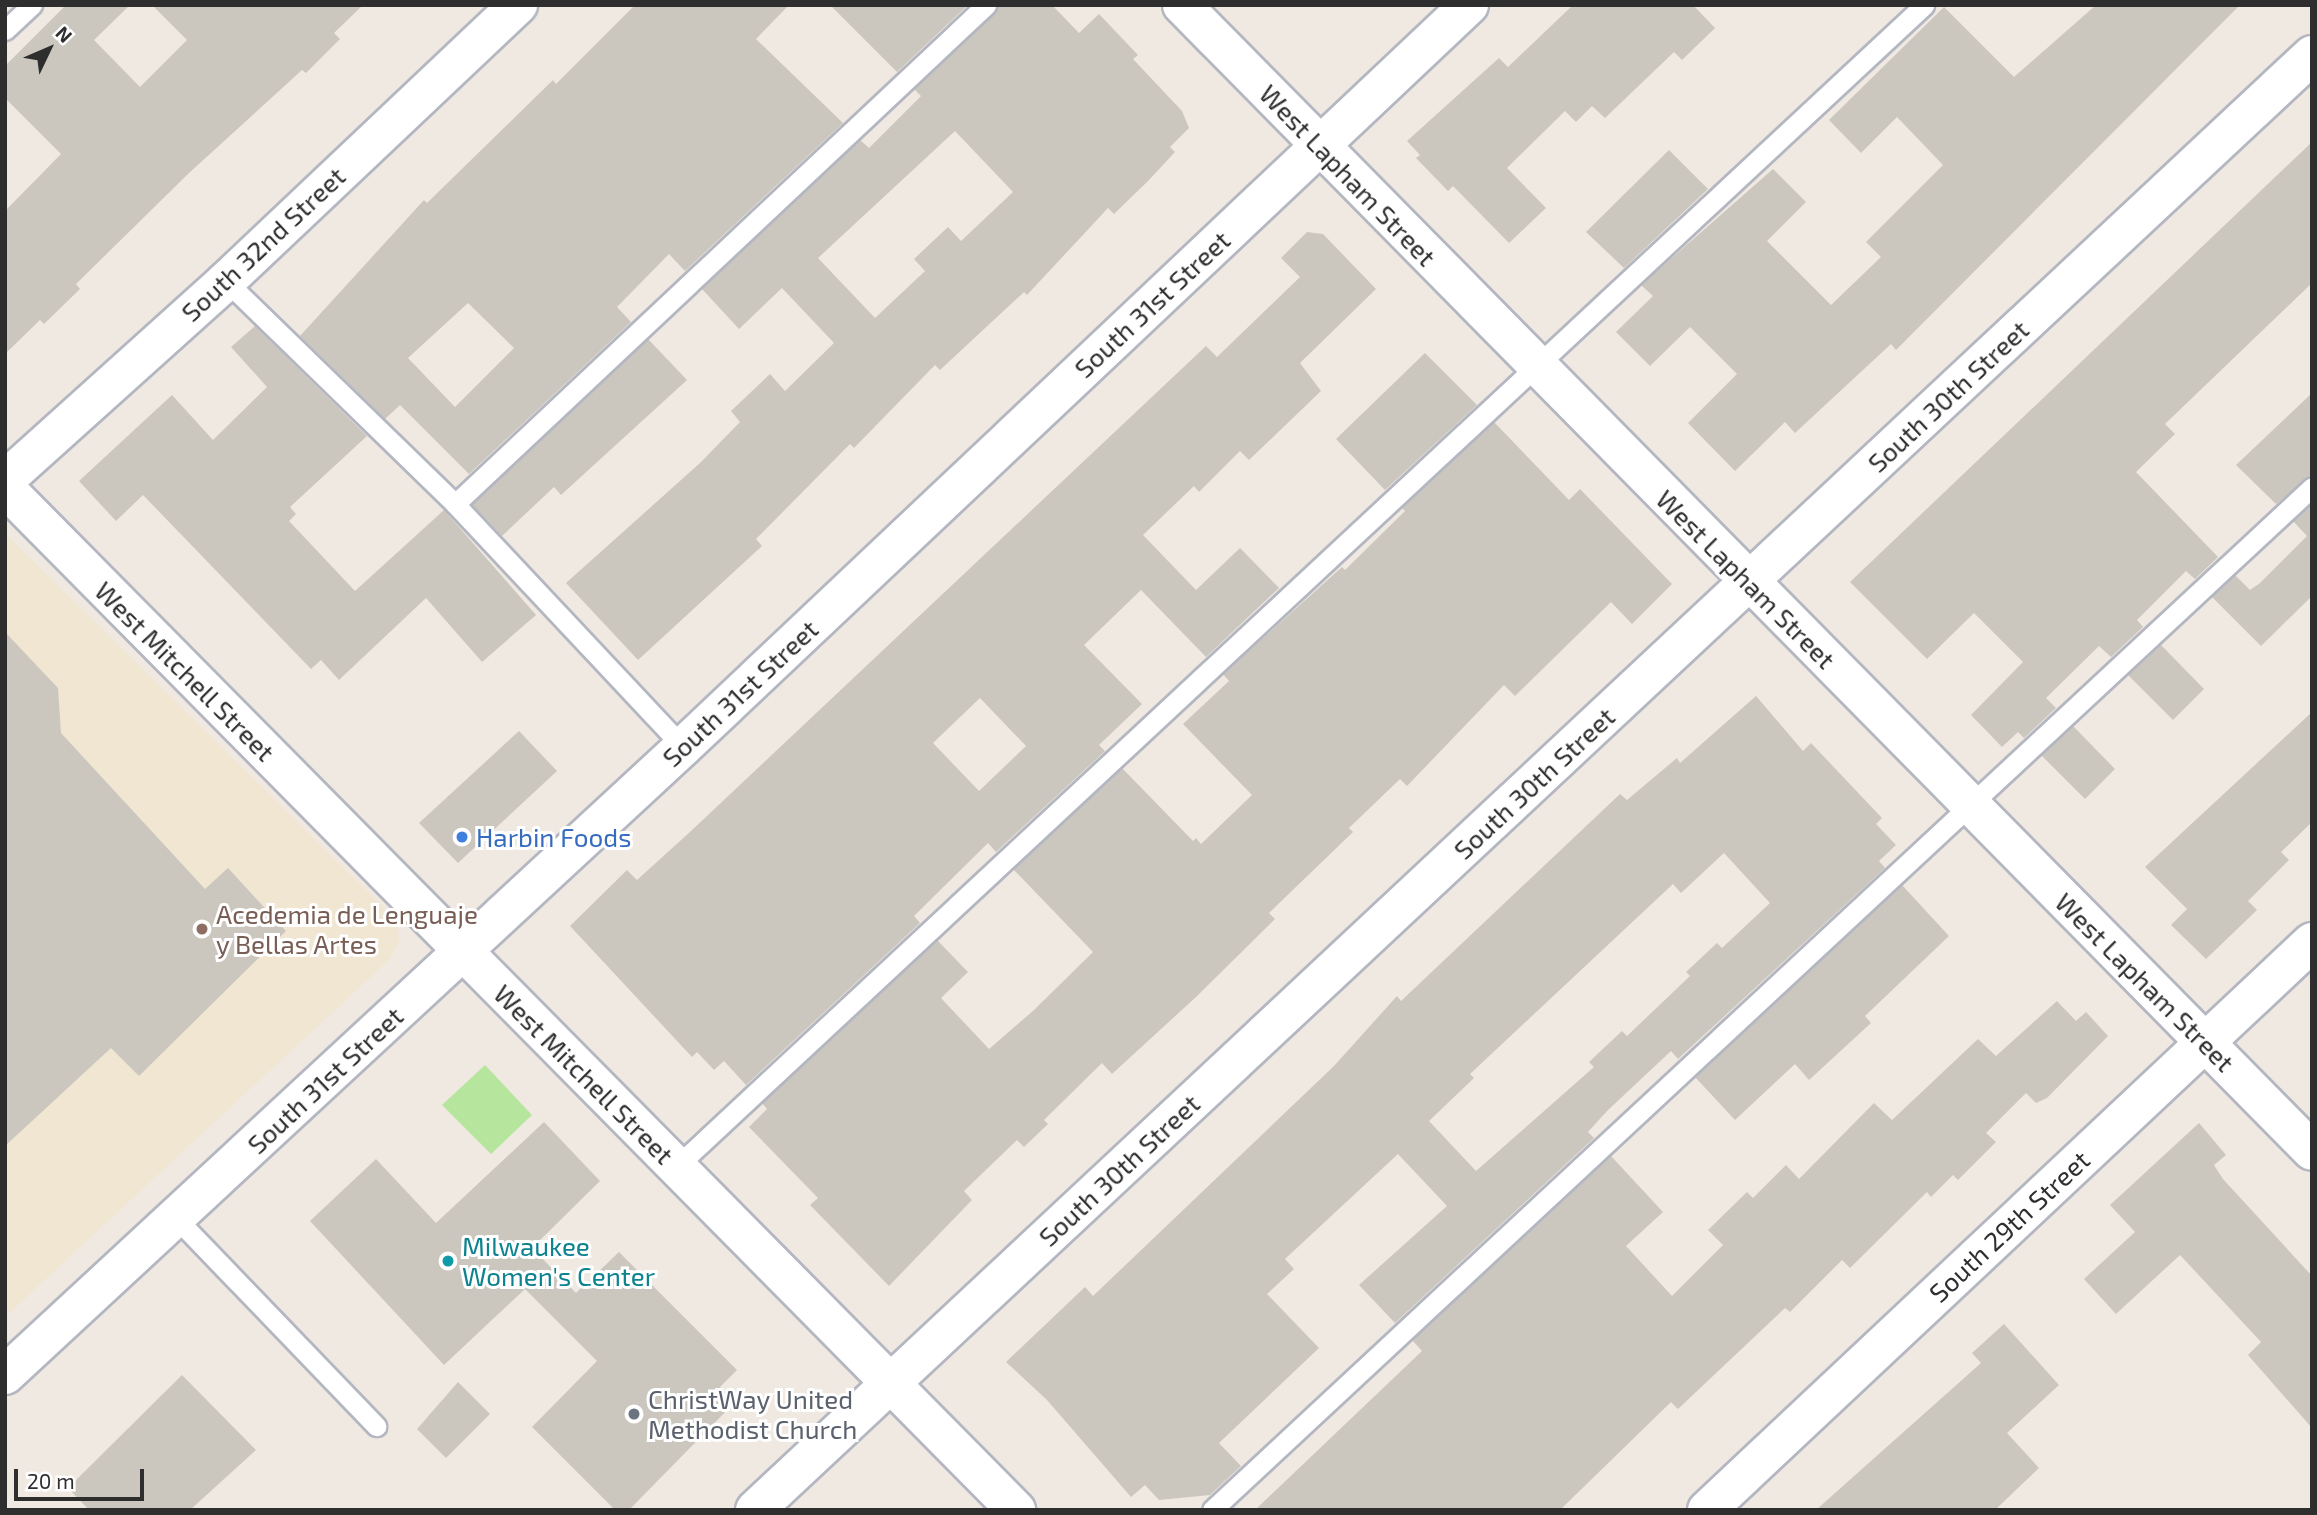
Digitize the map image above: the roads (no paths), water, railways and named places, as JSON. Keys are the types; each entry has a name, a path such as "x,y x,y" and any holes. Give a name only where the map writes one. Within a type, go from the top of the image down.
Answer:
{"street":[{"name":"South 32nd Street","path":"5,480 226,281 518,5"},
{"name":"West Lapham Street","path":"1182,5 1537,369 2312,1151"},
{"name":"South 31st Street","path":"5,1375 463,953 1469,5"},
{"name":"South 30th Street","path":"755,1510 2312,55"},
{"name":"West Mitchell Street","path":"5,488 1016,1510"},
{"name":"South 29th Street","path":"1707,1510 2312,942"}],"lane":[{"path":"5,30 32,5"},
{"path":"456,504 986,5"},
{"path":"677,1166 1537,369 1924,5"},
{"path":"226,281 456,504 683,747"},
{"path":"1212,1510 1972,808 2312,487"},
{"path":"176,1218 376,1426"}],"place":[{"name":"Harbin Foods","path":"462,837"},
{"name":"Acedemia de Lenguaje y Bellas Artes","path":"202,929"},
{"name":"Milwaukee Women's Center","path":"448,1261"},
{"name":"ChristWay United Methodist Church","path":"634,1414"}]}
